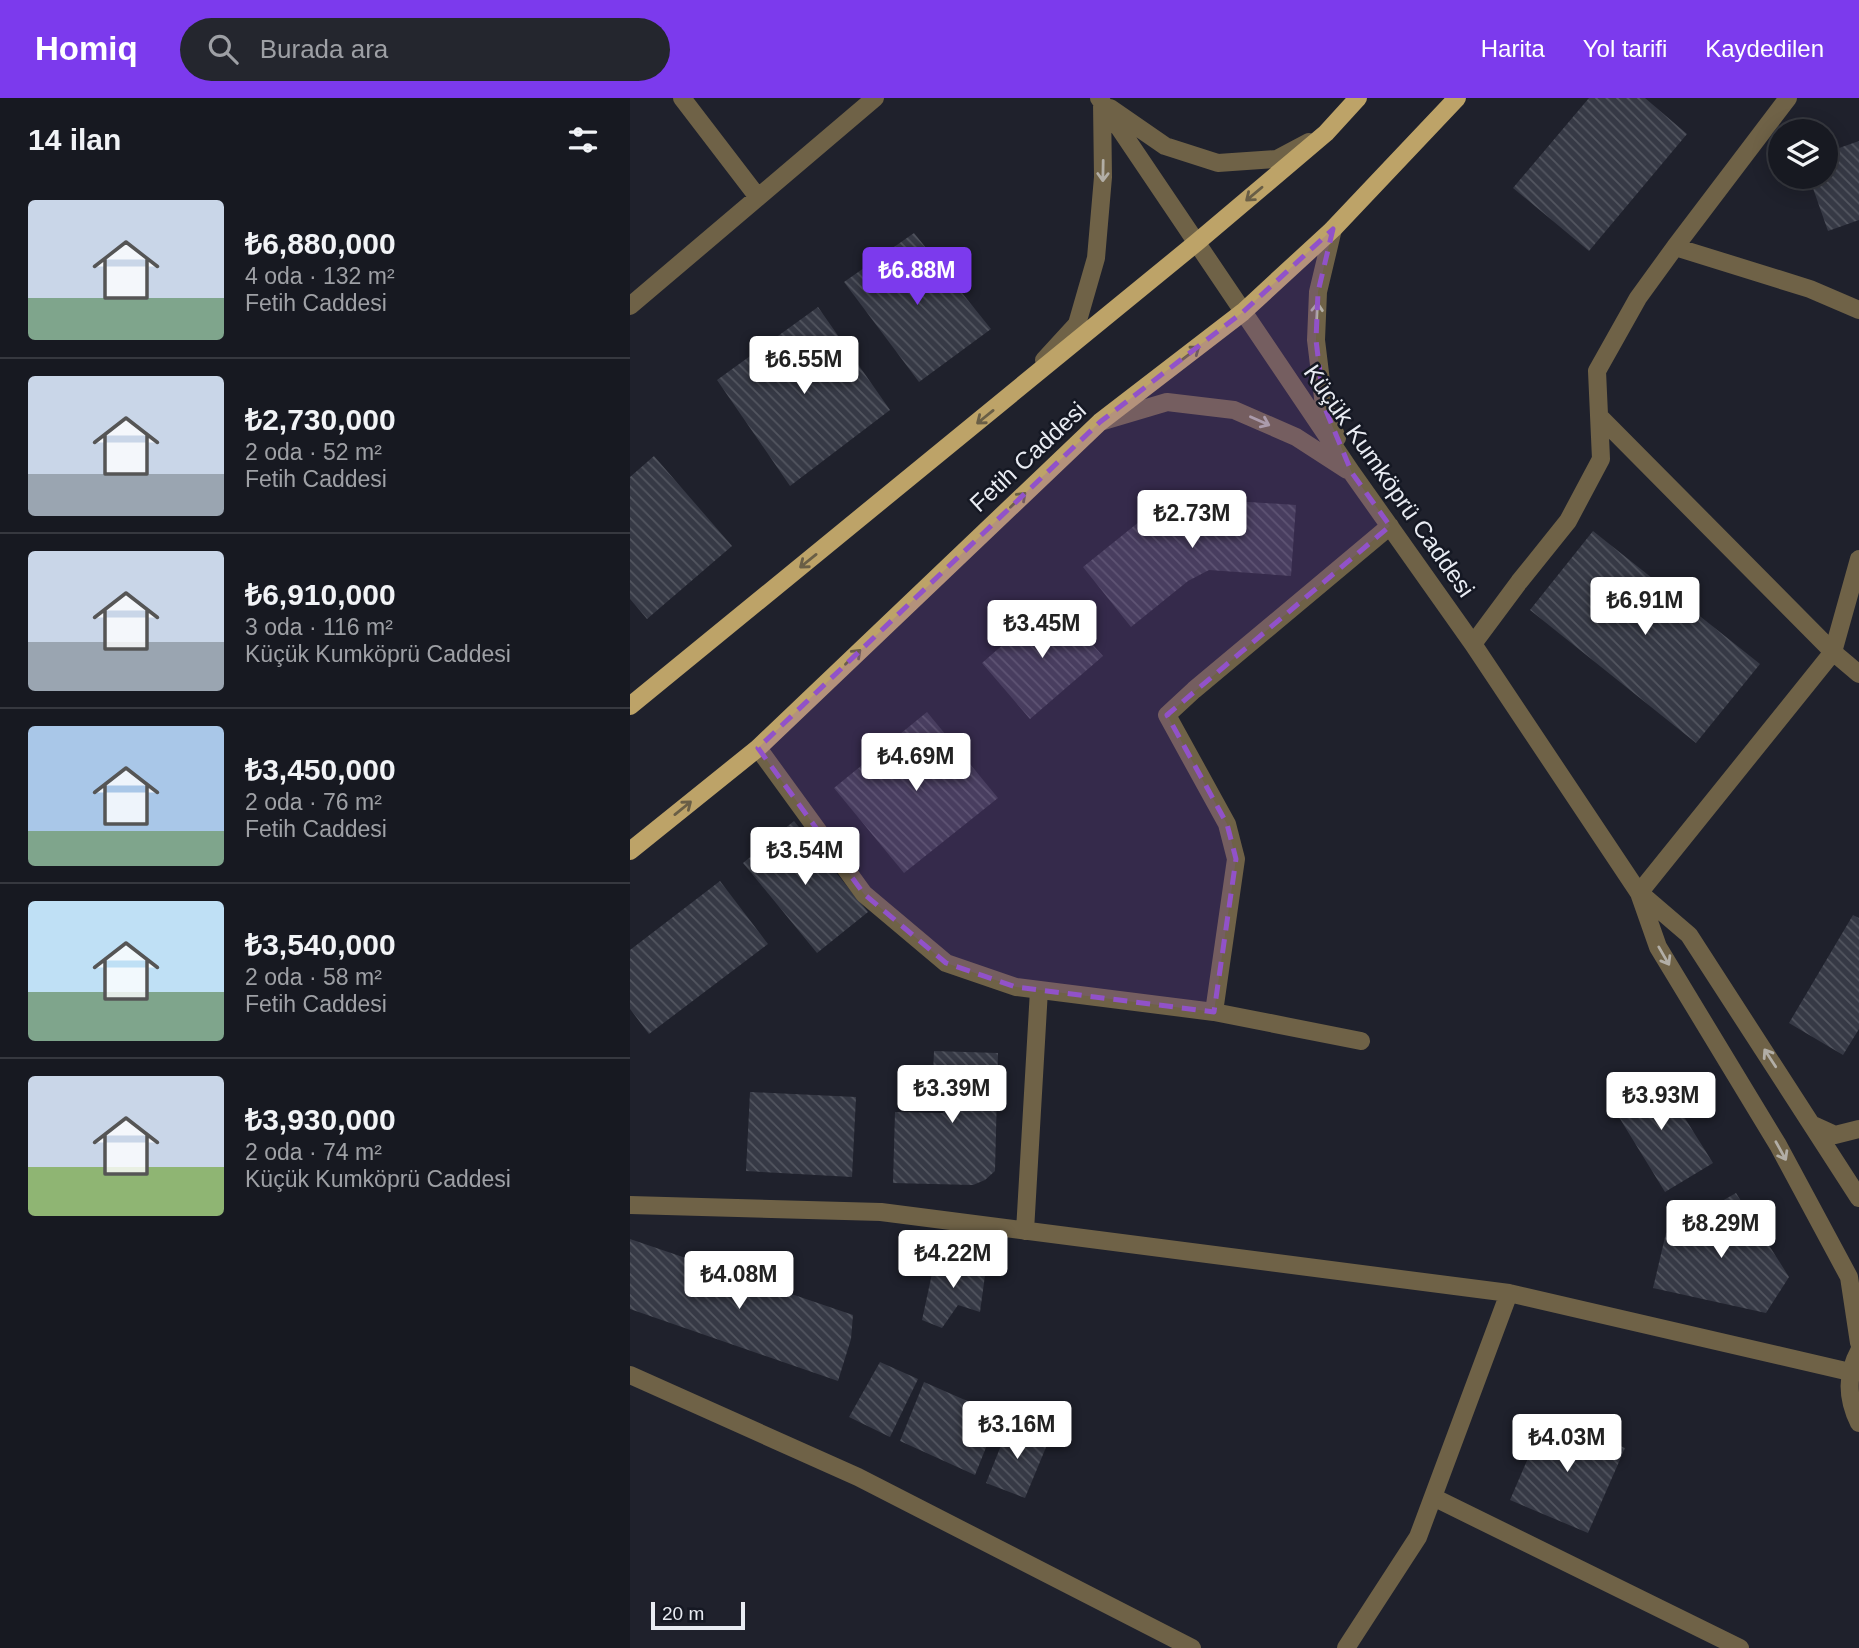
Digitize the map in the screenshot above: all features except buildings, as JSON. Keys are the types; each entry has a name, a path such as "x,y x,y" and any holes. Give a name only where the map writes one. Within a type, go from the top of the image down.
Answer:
{"main road":[{"path":"630,706 1196,243 1326,133 1358,98"},
{"name":"Fetih Caddesi","path":"630,850 758,748 1100,422 1243,312 1333,229 1457,98"}],"street":[{"path":"682,98 757,196"},
{"path":"630,306 874,98"},
{"path":"1473,644 1568,521 1601,459 1597,371 1638,298 1788,98"},
{"path":"1100,100 1165,146 1218,163 1277,159 1326,133"},
{"path":"1009,398 1077,324 1096,258 1103,177 1100,100"},
{"name":"Küçük Kumköprü Caddesi","path":"1100,100 1352,473 1473,644 1639,893"},
{"path":"1333,229 1318,292 1316,340 1324,406 1352,473"},
{"path":"1675,247 1810,289 1859,310"},
{"path":"1100,422 1167,402 1234,410 1296,437 1352,473"},
{"path":"1599,416 1833,652 1859,674"},
{"path":"1214,1012 1236,859 1227,824 1167,715 1390,526"},
{"path":"1639,893 1833,652 1859,559"},
{"path":"758,748 864,894 946,963 1016,987 1214,1012 1362,1041"},
{"path":"1639,893 1689,935 1859,1198"},
{"path":"1639,893 1658,947 1778,1145 1849,1277 1859,1343"},
{"path":"1025,1231 1038,990"},
{"path":"1813,1125 1835,1135 1859,1129"},
{"path":"630,1205 881,1212 1509,1293 1850,1372"},
{"path":"1346,1648 1419,1537 1509,1293"},
{"path":"1859,1351 1850,1372 1849,1391 1859,1423"},
{"path":"630,1375 858,1477 1192,1648"},
{"path":"1433,1497 1740,1648"}],"highlighted area":[{"path":"1333,229 1318,292 1316,340 1324,406 1352,473 1390,526 1167,715 1227,824 1236,859 1214,1012 1016,987 946,963 864,894 758,748 1100,422 1243,312"}]}
